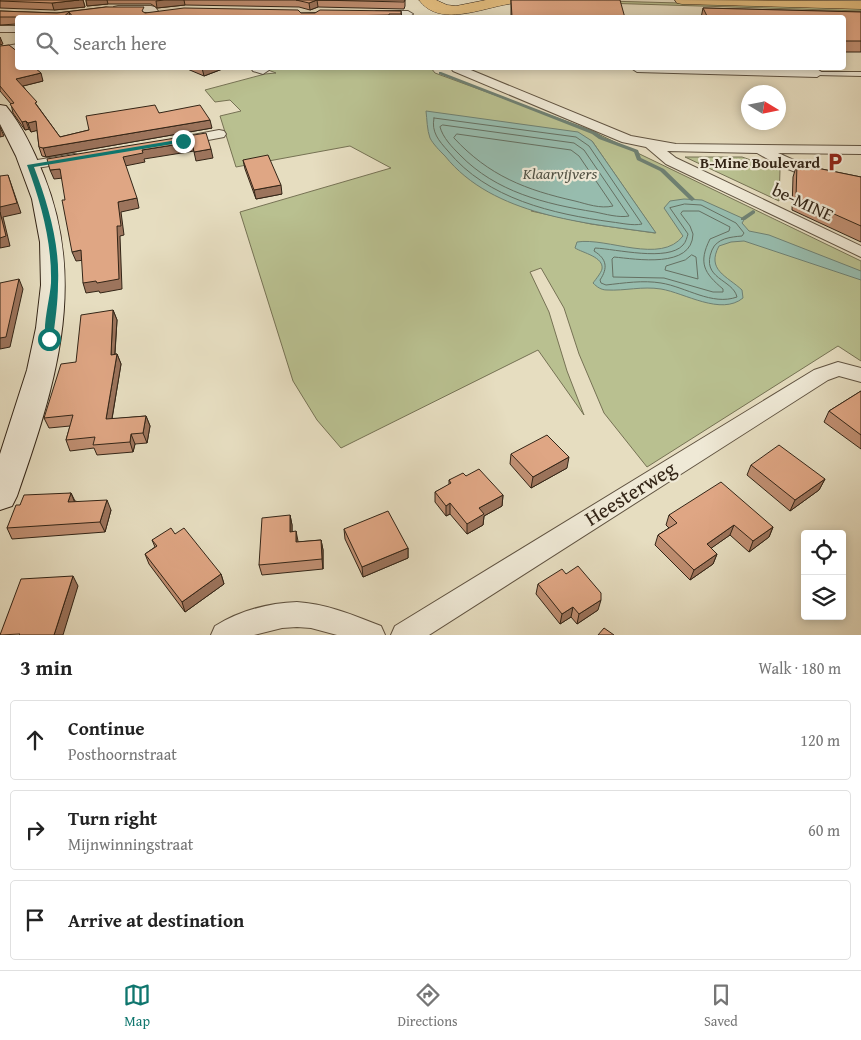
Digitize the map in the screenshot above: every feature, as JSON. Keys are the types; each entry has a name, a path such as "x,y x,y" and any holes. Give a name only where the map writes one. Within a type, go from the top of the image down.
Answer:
{"main road":[{"path":"426,0 443,13 460,14 484,2 509,0"},
{"path":"682,0 861,5"}],"street":[{"path":"108,9 151,9 152,15"},
{"path":"156,15 168,11"},
{"path":"363,13 408,14"},
{"path":"0,24 15,17"},
{"path":"0,29 15,29"},
{"path":"0,50 15,48"},
{"name":"be-MINE","path":"462,70 627,139 650,144 676,148 861,150"},
{"path":"709,70 817,73"},
{"path":"0,110 18,138 44,202 54,262 53,308 49,339 40,378 21,442 0,496"},
{"path":"163,144 219,134"},
{"name":"be-MINE","path":"650,144 672,162 861,252"},
{"name":"be-MINE","path":"759,148 777,160 826,177 861,184"},
{"path":"30,165 85,157"},
{"name":"Heesterweg","path":"405,635 821,375 838,369 861,375"},
{"path":"225,635 268,616 304,613 336,621 371,635"}],"lane":[{"path":"817,73 861,74"}],"shaded area":[{"path":"570,0 861,8 861,11 570,2"},
{"path":"268,70 433,70 435,73 590,130 861,261 861,361 838,346 647,467 604,413 579,354 564,308 541,268 530,272 549,312 567,371 584,415 538,350 341,448 317,420 293,381 240,212 391,168 350,146 236,167 220,116 241,111 230,100 215,102 205,90 265,74 276,73","holes":["592,141 655,233 591,224 531,211"]},
{"path":"685,157 742,157 780,170 779,201"}],"water":[{"name":"Klaarvijvers","path":"426,111 578,132 592,141 656,233 571,220 542,213 514,204 488,192 465,176 433,143 428,132"},
{"path":"684,199 702,200 742,218 744,220 742,223 749,231 769,235 861,271 861,280 744,241 731,242 719,246 716,254 715,261 720,272 742,290 743,298 734,303 724,305 703,302 671,291 654,288 605,290 593,283 602,269 602,265 596,258 575,248 577,242 589,241 648,249 661,248 673,244 683,236 664,208 670,201"}],"building":[{"path":"0,0 79,0 52,3"},
{"path":"296,0 317,0 309,3"},
{"path":"317,0 405,0 404,2"},
{"path":"511,0 620,0 624,15 512,15"},
{"path":"106,7 144,7 142,11 145,13 184,8 298,10 301,13 315,13 320,10 401,11 401,14 389,15 72,15 69,12 66,15 15,15 15,17 0,17 0,11 57,13"},
{"path":"703,8 861,12 861,41 846,41 846,15 706,15"},
{"path":"9,45 15,50 15,70 37,70 41,73 16,79 37,102 35,103 60,137 89,130 86,116 155,105 159,113 200,105 210,120 43,148 39,147 36,121 22,122 10,104 14,103 0,86 0,46"},
{"path":"206,133 211,149 194,152 192,142 142,150 143,153 123,157 137,198 118,202 121,226 117,226 119,279 97,283 96,281 83,283 81,250 72,252 62,200 65,200 60,169 50,170 47,159"},
{"path":"268,155 281,185 254,190 243,160"},
{"path":"797,164 861,177 861,226 796,197"},
{"path":"8,175 17,203 0,207 0,176"},
{"path":"0,212 6,236 0,238"},
{"path":"19,279 6,337 0,338 0,283"},
{"path":"113,310 111,355 117,354 106,419 146,416 143,433 131,434 130,442 93,445 95,437 66,440 73,415 44,418 61,364 76,362 81,315"},
{"path":"861,391 861,435 829,411"},
{"path":"547,435 569,457 533,477 511,454"},
{"path":"779,445 825,479 795,500 751,465"},
{"path":"479,469 503,495 479,508 484,514 467,524 450,503 446,506 435,492 451,483 449,480 463,473 466,476"},
{"path":"721,482 773,527 753,541 734,525 707,544 717,554 694,570 658,535 677,523 669,515"},
{"path":"71,493 68,502 107,500 100,522 7,528 16,505 20,505 24,495"},
{"path":"388,511 408,548 362,567 344,529"},
{"path":"290,515 290,532 296,531 296,542 321,540 322,559 259,565 262,518"},
{"path":"171,528 175,534 184,528 221,574 182,602 145,554 157,546 152,540"},
{"path":"578,566 601,593 601,600 579,614 573,607 562,614 538,584 562,569 566,574"},
{"path":"73,576 54,635 0,635 21,579"},
{"path":"604,628 614,635 598,635"}],"waterway":[{"path":"440,73 636,151 639,159 662,170 692,199"},
{"path":"743,219 753,212"}],"place":[{"name":"B-Mine Boulevard","path":"835,162"}],"route":[{"path":"49,339 55,283 53,245 44,202 30,165 183,141"}]}
